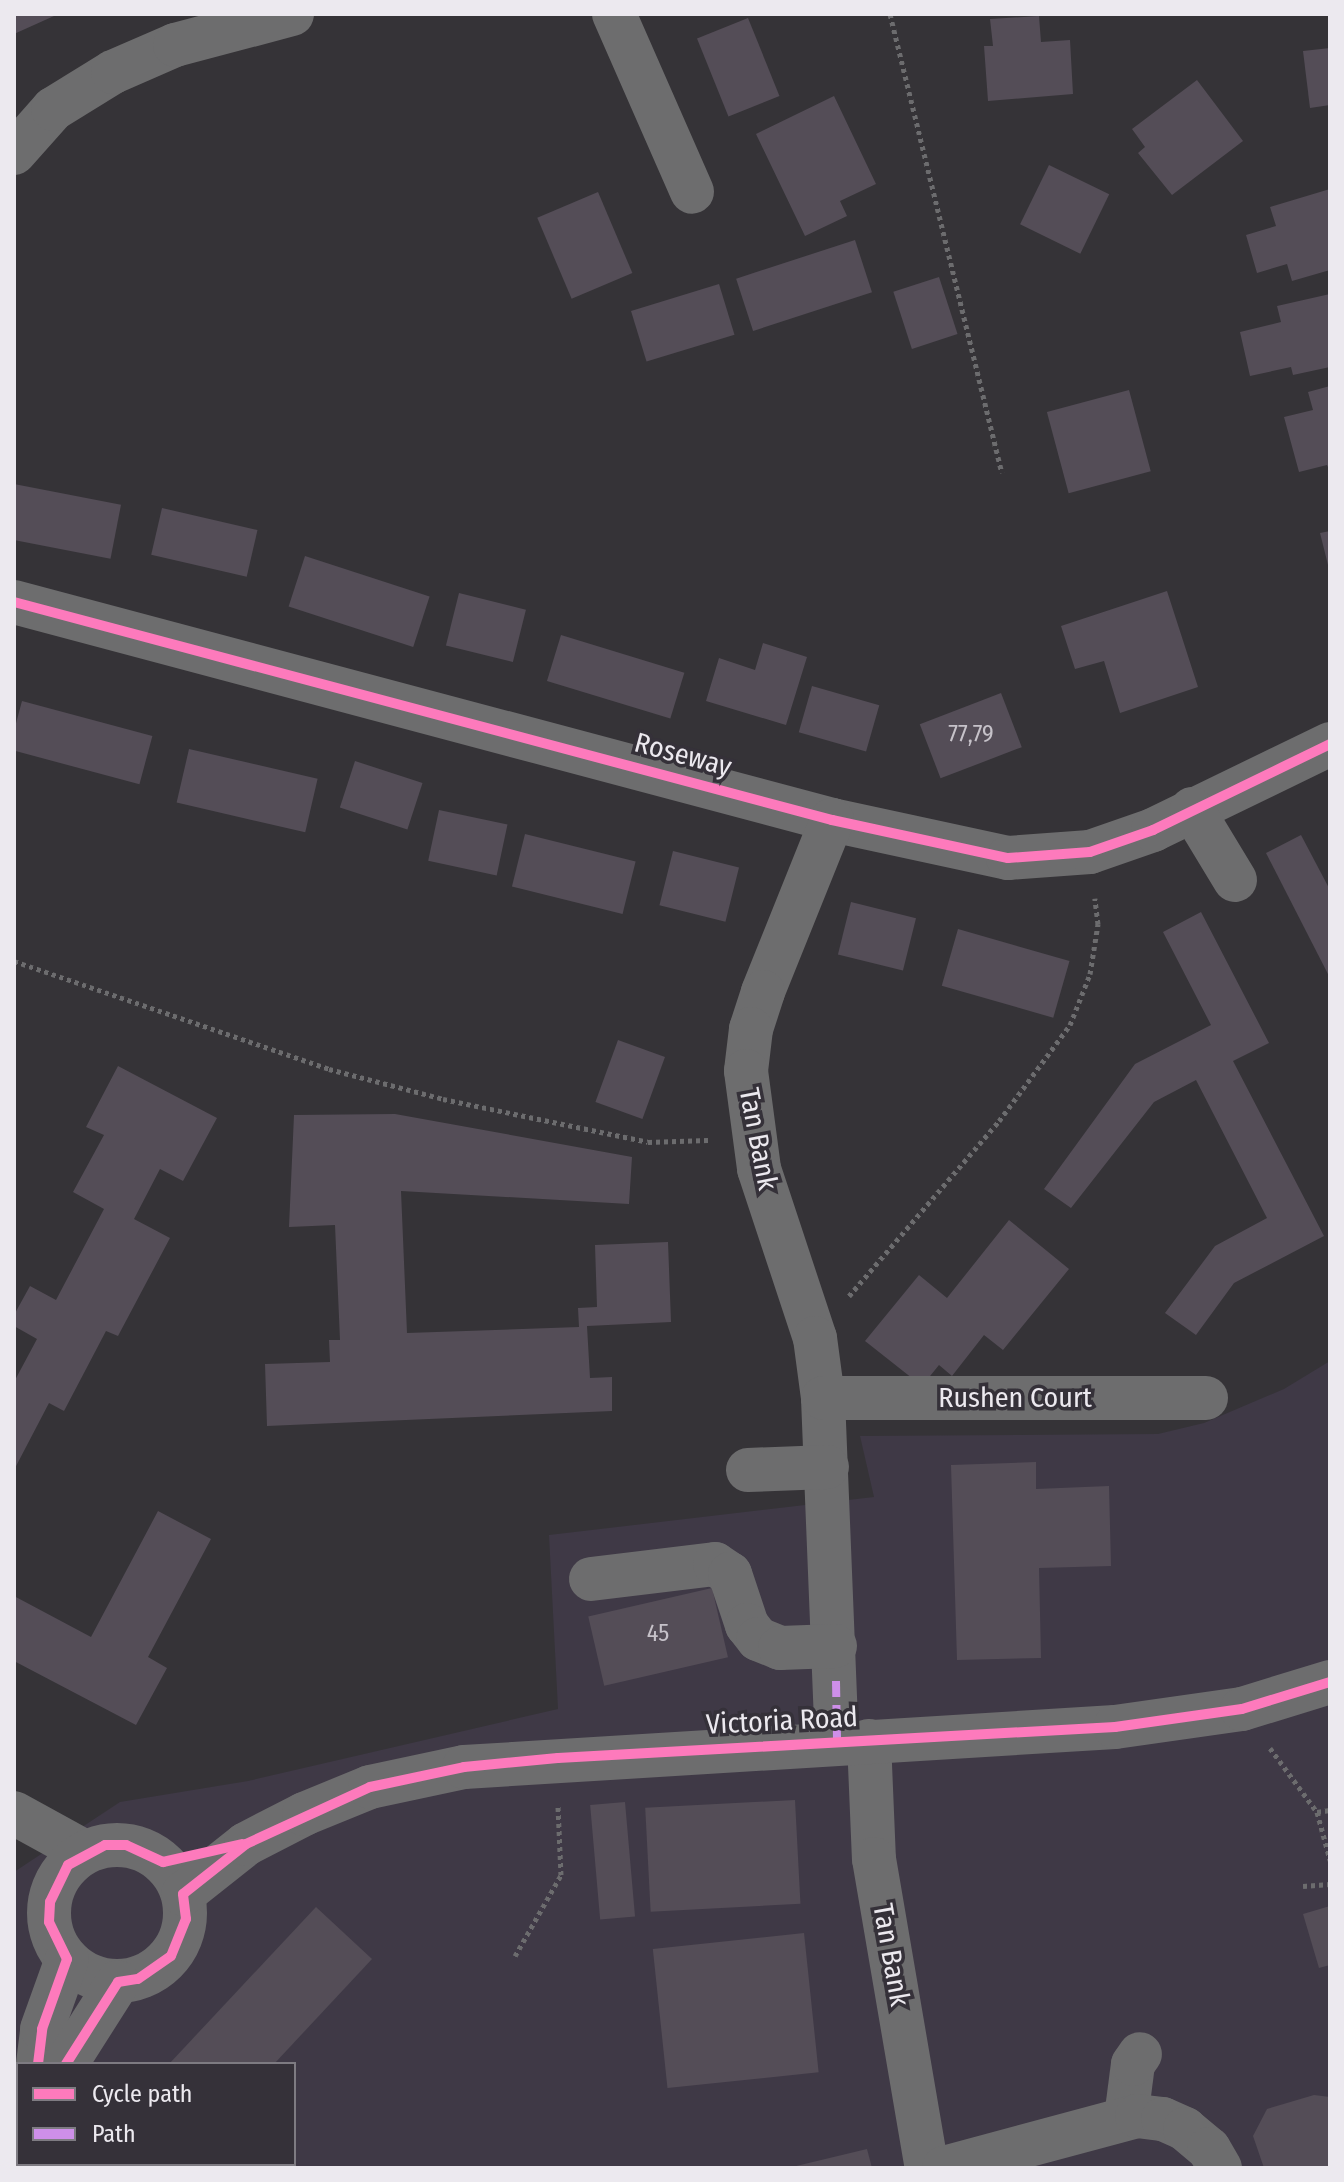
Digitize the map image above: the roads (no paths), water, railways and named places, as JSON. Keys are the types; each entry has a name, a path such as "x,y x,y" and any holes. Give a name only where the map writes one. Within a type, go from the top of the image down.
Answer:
{"street":[{"path":"14,153 53,109 113,72 175,45 292,14"},
{"path":"614,14 692,192"},
{"name":"Roseway","path":"14,602 832,820 1008,858 1090,852 1192,809 1330,744"},
{"path":"1192,809 1235,880"},
{"name":"Tan Bank","path":"832,820 751,1029 746,1071 753,1139 811,1326 823,1398 835,1663 853,1741 927,2168"},
{"name":"Rushen Court","path":"823,1398 1206,1398"},
{"path":"748,1470 827,1467"},
{"path":"591,1579 715,1564 730,1574 747,1625 758,1639 835,1663"},
{"name":"Victoria Road","path":"173,1878 370,1787 464,1767 558,1758 1115,1727 1242,1709 1330,1682"},
{"path":"14,1813 71,1867"},
{"path":"14,1838 71,1867"},
{"path":"126,1845 173,1878 186,1919 171,1956 138,1979 118,1982 82,1972 67,1959 49,1922 71,1867 126,1845"},
{"path":"38,2062 42,2029 67,1959"},
{"path":"67,2062 118,1982"},
{"path":"1126,2118 1133,2064 1140,2054"},
{"path":"944,2168 1126,2118 1163,2119 1185,2129 1209,2149 1220,2168"}]}
